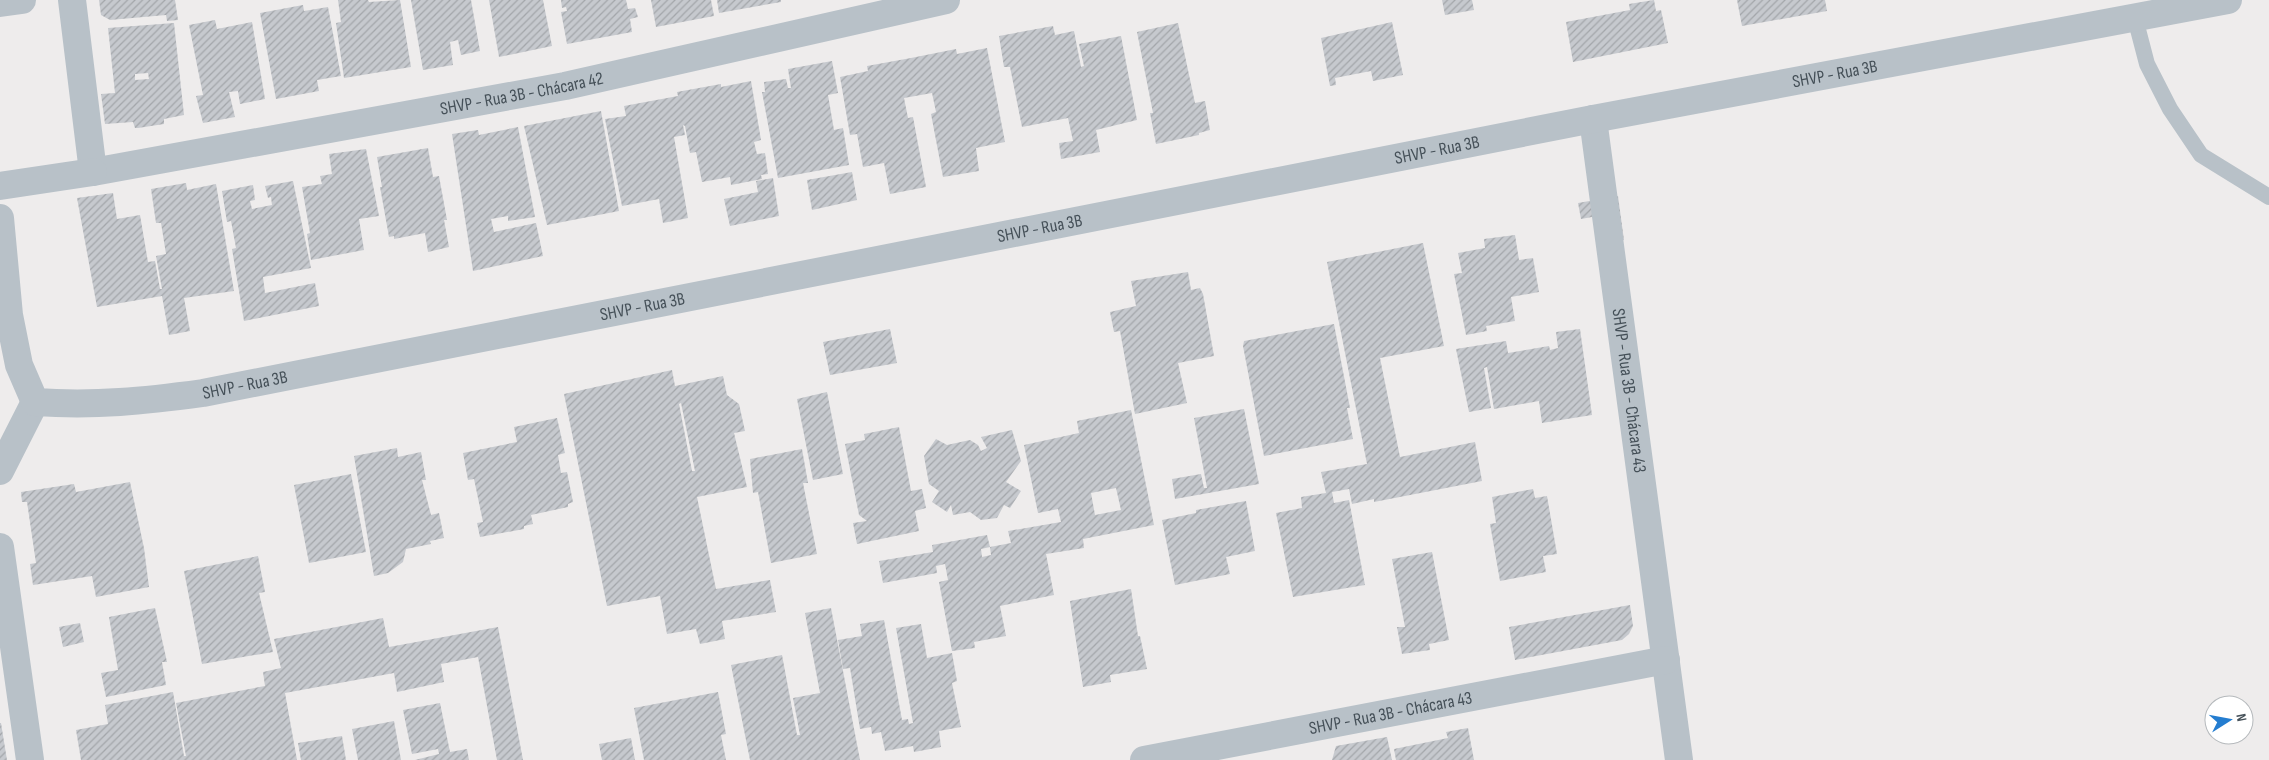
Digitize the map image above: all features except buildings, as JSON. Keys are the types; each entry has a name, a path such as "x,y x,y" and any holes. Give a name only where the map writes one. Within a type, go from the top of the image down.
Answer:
{"street":[{"path":"0,3 22,0"},
{"path":"72,0 93,172"},
{"name":"SHVP - Rua 3B - Chácara 42","path":"0,186 93,172 565,86 946,0"},
{"name":"SHVP - Rua 3B","path":"35,402 83,405 122,403 204,393 1593,119 2228,0"},
{"name":"SHVP - Rua 3B - Chácara 43","path":"1593,119 1678,760"},
{"path":"0,218 9,315 19,366 35,402 0,471"},
{"path":"0,547 30,760"},
{"name":"SHVP - Rua 3B - Chácara 43","path":"1144,760 1666,660"}],"lane":[{"path":"2135,18 2147,64 2170,109 2201,155 2269,197"}]}
